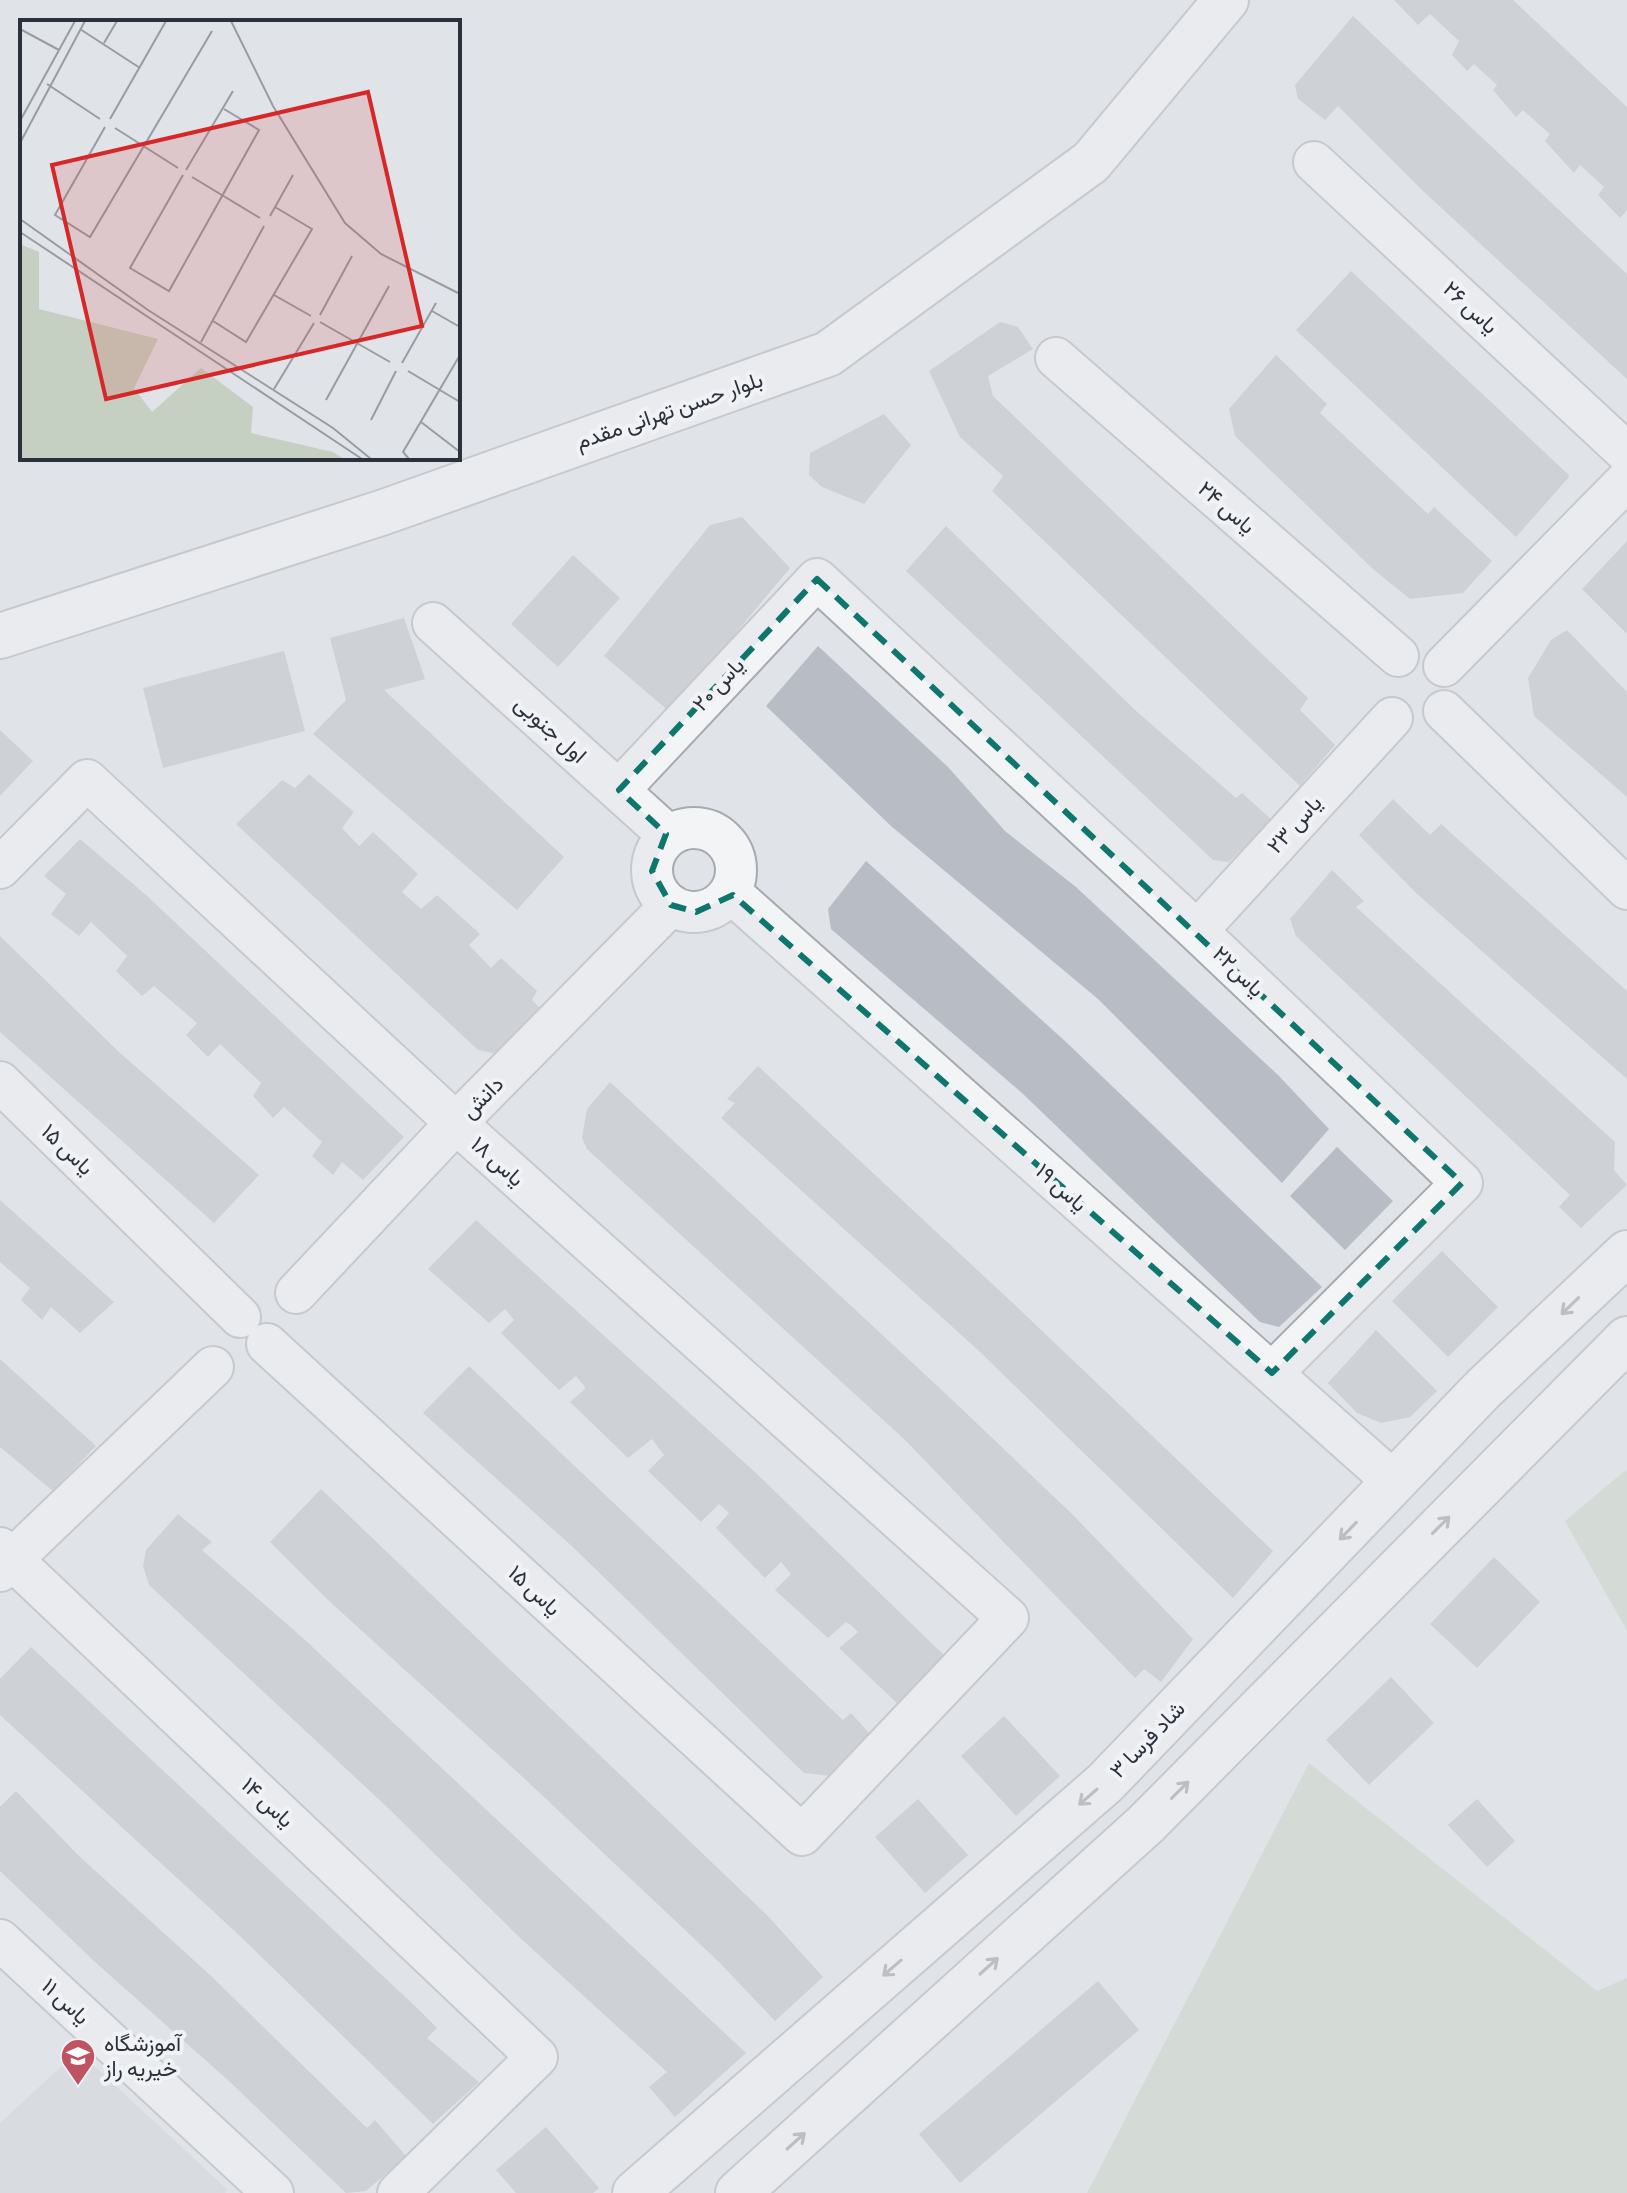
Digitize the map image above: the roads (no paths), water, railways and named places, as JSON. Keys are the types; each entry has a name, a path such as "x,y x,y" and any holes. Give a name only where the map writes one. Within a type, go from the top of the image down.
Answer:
{"street":[{"name":"بلوار حسن تهرانی مقدم","path":"0,636 384,512 828,354 1091,162 1226,0"},
{"name":"یاس ۲۶","path":"1314,162 1627,453"},
{"name":"یاس ۲۴","path":"1056,358 1398,656"},
{"path":"1444,666 1627,480"},
{"name":"یاس ۲۰","path":"619,790 817,579"},
{"name":"یاس۲۲","path":"817,579 1197,931 1462,1183 1272,1373"},
{"name":"اول جنوبی","path":"433,623 669,836"},
{"path":"1414,651 1431,655 1444,666 1451,680 1451,697 1444,711 1428,723 1410,726 1392,718 1380,703 1378,685 1384,668 1398,656 1414,651"},
{"path":"1444,711 1627,889"},
{"name":"یاس ۲۳","path":"1197,931 1392,718"},
{"name":"یاس ۱۸","path":"0,868 87,780 456,1123 1008,1618 802,1835"},
{"path":"696,828 722,839 736,864 730,892 710,909 696,912 671,905 654,885 654,858 669,836 696,828"},
{"name":"یاس ۱۹","path":"730,892 1394,1482"},
{"name":"دانش","path":"254,1331 270,1293 296,1293 456,1123 671,905"},
{"name":"یاس ۱۵","path":"0,1082 254,1331 802,1835"},
{"name":"شاد فرسا ۳","path":"635,2193 1105,1783 1483,1389 1627,1253"},
{"path":"4,1559 213,1367 219,1340 254,1331"},
{"path":"738,2193 1146,1824 1627,1339"},
{"path":"1483,1389 1529,1436"},
{"name":"یاس ۱۴","path":"4,1559 537,2057 398,2193"},
{"name":"یاس ۱۱","path":"0,1940 273,2193"}],"place":[{"name":"آموزشگاه خیریه راز","path":"78,2087"}]}
